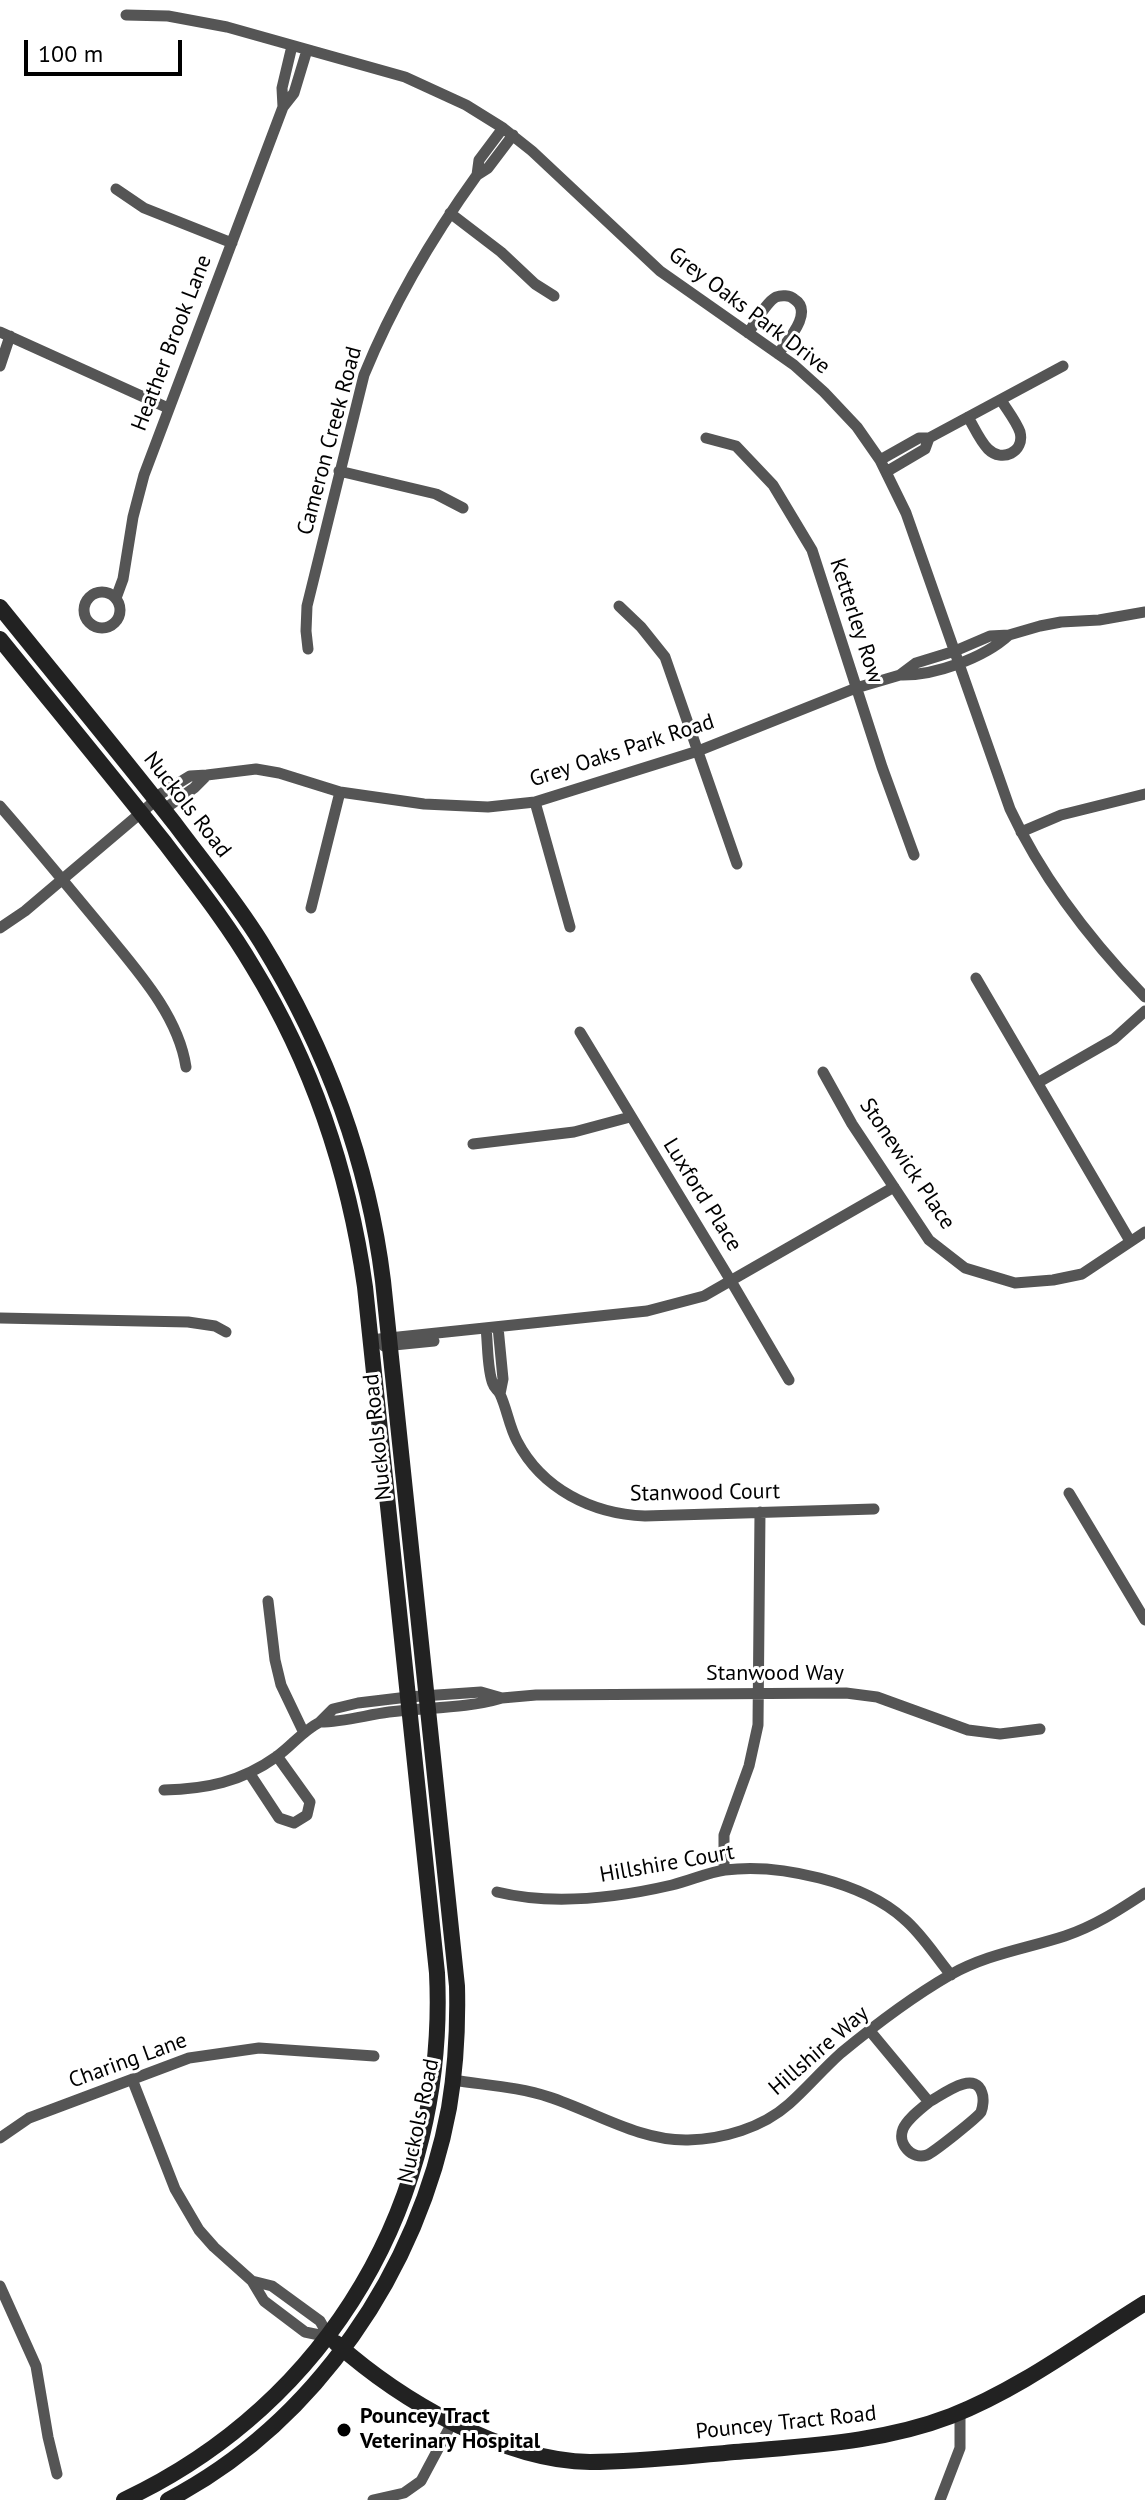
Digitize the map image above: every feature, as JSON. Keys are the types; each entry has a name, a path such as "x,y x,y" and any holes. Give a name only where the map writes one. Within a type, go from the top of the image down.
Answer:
{"main road":[{"name":"Nuckols Road","path":"0,607 158,803 242,912 261,942 326,1066 358,1154 371,1207 381,1259 429,1702 458,2023 453,2080 442,2139 421,2208 392,2272 343,2349"},
{"name":"Nuckols Road","path":"0,639 140,812 225,922 255,969 297,1049 330,1128 359,1248 437,1973 438,2033 421,2147 398,2214 374,2265 329,2337"},
{"name":"Pouncey Tract Road","path":"329,2337 422,2406 452,2423 515,2448 589,2462 844,2442 922,2426 960,2412 1018,2383 1145,2303"},
{"path":"124,2500 162,2481 224,2441 286,2386 329,2337"},
{"path":"168,2500 211,2474 254,2441 303,2396 343,2349"}],"street":[{"name":"Grey Oaks Park Drive","path":"126,15 195,20 405,77 466,105 508,132 660,271 778,354 824,392 857,427 880,460 906,513 1010,809 1021,832 1080,925 1145,997"},
{"path":"283,107 282,88 292,46"},
{"name":"Heather Brook Lane","path":"116,598 123,579 133,517 144,475 283,107 294,93 307,50"},
{"name":"Cameron Creek Road","path":"308,649 307,606 364,375 376,346 450,213 477,175 488,168 508,132"},
{"path":"116,189 144,208 232,243"},
{"path":"450,213 501,252 535,284 554,296"},
{"path":"748,333 772,300 778,296 794,298 799,304 801,319 778,354"},
{"path":"0,366 5,334 168,408"},
{"path":"880,460 919,438 929,438 1063,366"},
{"path":"968,417 989,451 998,456 1007,456 1014,452 1021,436 1001,400"},
{"name":"Ketterley Row","path":"706,438 736,446 773,485 812,550 914,855"},
{"path":"886,472 925,449 929,438"},
{"path":"339,471 436,494 463,508"},
{"path":"619,606 665,657 737,864"},
{"name":"Grey Oaks Park Road","path":"900,675 916,663 990,636 1145,612"},
{"name":"Grey Oaks Park Road","path":"0,928 25,911 140,812 194,788 207,775 256,769 340,792 424,804 488,807 535,802 698,751 856,688 959,663 996,647 1009,635"},
{"path":"311,908 340,792"},
{"path":"1021,832 1061,815 1145,794"},
{"path":"535,802 570,927"},
{"path":"0,806 148,986 181,1043 186,1067"},
{"path":"976,978 1130,1241"},
{"path":"1039,1082 1114,1039 1145,1011"},
{"name":"Luxford Place","path":"580,1032 789,1380"},
{"name":"Stonewick Place","path":"823,1072 852,1124 929,1240 965,1268 1015,1283 1053,1280 1082,1274 1145,1232"},
{"path":"473,1144 574,1132 630,1117"},
{"path":"370,1340 464,1337 492,1327 647,1311 704,1296 894,1187"},
{"path":"0,1318 188,1322 207,1324 226,1332"},
{"name":"Stanwood Court","path":"492,1327 503,1379 500,1394 509,1425 528,1458 556,1487 575,1499 613,1513 632,1516 874,1509"},
{"path":"1069,1493 1145,1620"},
{"path":"724,1870 724,1835 755,1743 760,1512"},
{"path":"268,1601 281,1685 303,1731"},
{"name":"Stanwood Way","path":"164,1790 210,1787 250,1774 277,1756 303,1731 320,1722 333,1709 429,1702 482,1704 502,1698 536,1695 863,1694 968,1730 1000,1734 1040,1729"},
{"path":"250,1774 279,1818 294,1823 307,1815 310,1802 277,1756"},
{"name":"Hillshire Court","path":"497,1892 548,1899 649,1890 724,1870 800,1874 860,1891 904,1919 951,1975"},
{"name":"Hillshire Way","path":"453,2080 546,2095 652,2136 690,2140 720,2137 749,2128 781,2111 838,2056 951,1975 998,1953 1025,1948 1087,1928 1145,1893"},
{"path":"870,2031 929,2102"},
{"name":"Charing Lane","path":"4,2134 29,2118 189,2058 241,2049 276,2048 374,2056"},
{"path":"132,2079 175,2189 185,2209 214,2247 252,2281 264,2301 305,2332 329,2337"},
{"path":"966,2083 974,2084 983,2096 981,2112 969,2123 937,2149 924,2156 913,2154 905,2148 903,2128 929,2102 966,2083"},
{"path":"0,2117 4,2134"},
{"path":"252,2281 272,2286 320,2321 329,2337"},
{"path":"0,2286 36,2366 57,2474"},
{"path":"940,2500 960,2448 960,2412"},
{"path":"373,2500 404,2493 421,2481 452,2423"}],"place":[{"name":"Pouncey Tract Veterinary Hospital","path":"344,2430"}]}
